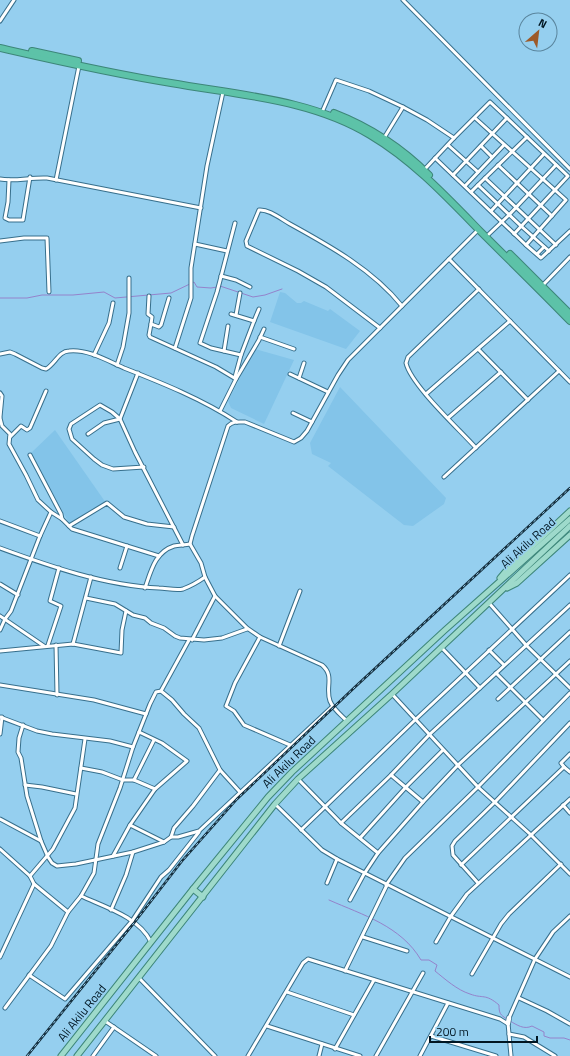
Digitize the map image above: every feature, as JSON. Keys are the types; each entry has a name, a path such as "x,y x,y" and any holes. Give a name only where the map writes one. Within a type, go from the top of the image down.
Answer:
{"highway":[{"path":"0,44 119,70 272,96 323,110 359,124 384,138 408,155 570,314"},
{"path":"0,48 79,66 273,100 328,115 369,134 390,147 451,200 570,321"}],"main road":[{"path":"496,584 505,572 570,511"},
{"name":"Ali Akilu Road","path":"61,1056 268,797 292,772 445,630 570,519"},
{"name":"Ali Akilu Road","path":"77,1056 275,804 298,779 392,694 570,526"},
{"path":"503,590 517,583 570,535"},
{"path":"193,889 203,897"}],"street":[{"path":"0,21 14,0"},
{"path":"403,0 570,169"},
{"path":"56,180 79,66"},
{"path":"323,110 336,80 369,91 403,107 427,120 454,138"},
{"path":"175,348 191,298 191,268 207,166 223,92"},
{"path":"424,170 490,102 568,176 514,234"},
{"path":"384,138 403,107"},
{"path":"475,118 566,200 526,245"},
{"path":"453,175 507,118"},
{"path":"471,192 527,137"},
{"path":"465,186 504,144"},
{"path":"448,145 478,172"},
{"path":"481,146 492,157"},
{"path":"491,211 544,154"},
{"path":"435,158 514,234 542,258 570,231"},
{"path":"489,160 517,183 552,216"},
{"path":"489,234 516,208 556,165"},
{"path":"9,180 8,202 5,218 9,220 23,220 30,178"},
{"path":"0,179 47,178 201,208"},
{"path":"485,178 556,245"},
{"path":"478,185 549,251"},
{"path":"380,328 326,287 298,271 247,246 246,241 259,210 271,213 356,264 393,295 402,306"},
{"path":"235,223 219,287 200,343 211,348 241,355"},
{"path":"347,721 333,706 329,693 328,670 322,665 260,637 247,628 215,596 205,578 201,563 190,544 228,426 232,423 245,422 294,442 301,438 348,360 478,229"},
{"path":"0,241 24,238 47,238 49,292"},
{"path":"195,244 227,251"},
{"path":"537,254 544,247"},
{"path":"542,286 570,257"},
{"path":"448,259 570,382"},
{"path":"222,276 236,280 250,287"},
{"path":"117,365 129,313 129,278"},
{"path":"476,448 426,394 410,374 406,363 408,357 479,289"},
{"path":"236,316 240,293"},
{"path":"149,296 148,314 152,317 149,332 150,337 216,367 236,378"},
{"path":"151,324 160,327 169,298"},
{"path":"94,355 109,323 113,303"},
{"path":"236,378 241,355 259,309"},
{"path":"231,314 254,321"},
{"path":"426,394 510,321"},
{"path":"224,350 228,326"},
{"path":"220,411 236,378 246,364 264,329"},
{"path":"260,337 294,349"},
{"path":"478,349 528,400"},
{"path":"0,354 10,352 42,368 46,368 63,352 82,352 94,355 138,373 220,411 237,422"},
{"path":"300,378 304,363"},
{"path":"444,478 559,371"},
{"path":"448,418 500,372"},
{"path":"120,419 138,373"},
{"path":"290,374 328,392"},
{"path":"46,391 30,428 27,430 21,426 8,441 8,444 26,475 38,500 69,526 78,531 159,556"},
{"path":"0,393 2,397 0,418 1,424 8,432 10,437"},
{"path":"144,467 113,469 102,465 94,460 72,439 69,429 71,424 100,405 120,419 130,440 144,467 183,545"},
{"path":"293,413 312,422"},
{"path":"88,434 104,423 120,419"},
{"path":"30,455 61,514 62,519"},
{"path":"69,526 107,503 124,517 147,524 174,527"},
{"path":"0,630 18,595 40,536 51,512"},
{"path":"0,521 40,536"},
{"path":"145,588 151,571 162,552 175,546 190,544"},
{"path":"120,568 127,546"},
{"path":"0,548 31,560 91,577 145,588 182,589 205,578"},
{"path":"46,646 61,606 50,601 59,568"},
{"path":"301,830 415,720 570,575"},
{"path":"73,644 91,577"},
{"path":"0,584 18,595"},
{"path":"279,646 300,591"},
{"path":"5,1008 50,946 68,912 81,896 94,873 98,844 123,780 133,747 146,714 155,694 161,691 215,596"},
{"path":"86,598 115,604 126,611 164,628 175,636 190,640 222,638 247,628"},
{"path":"489,603 526,645 570,688"},
{"path":"341,823 391,775 429,735 570,605"},
{"path":"0,651 73,644 121,653 122,630 126,611"},
{"path":"0,616 46,646"},
{"path":"498,699 570,632"},
{"path":"260,637 235,683 226,706 234,712 244,725 290,745"},
{"path":"56,645 57,696"},
{"path":"441,647 480,688"},
{"path":"490,650 504,665"},
{"path":"350,900 364,874 378,853 423,802 458,765 570,661"},
{"path":"496,673 543,720"},
{"path":"0,685 57,696 94,700 146,714"},
{"path":"161,691 172,700 199,728 220,770 240,792"},
{"path":"345,971 363,937 387,885 405,858 478,787 570,693"},
{"path":"392,694 478,787 530,834 570,874"},
{"path":"29,975 65,999 132,921 161,877 169,870 199,831 333,706"},
{"path":"0,734 1,717 52,734 110,741 133,747"},
{"path":"478,883 453,855 452,846 455,841 495,802 570,723"},
{"path":"24,725 19,738 18,752 21,758 24,785 42,841 52,863 57,866 76,864 133,852 164,842 171,837 178,837 199,831"},
{"path":"112,856 130,824 155,789 187,761 162,744 139,732"},
{"path":"30,876 48,857 75,808 76,794 86,739"},
{"path":"134,780 154,740"},
{"path":"360,838 406,787 443,750"},
{"path":"570,754 561,764 570,772"},
{"path":"461,865 564,767"},
{"path":"81,768 102,772 123,780 134,780 155,789"},
{"path":"171,837 174,828 193,806 220,770"},
{"path":"391,775 423,802"},
{"path":"298,779 341,823 378,853"},
{"path":"24,785 42,786 76,794"},
{"path":"436,942 451,916 467,894 530,834 570,799"},
{"path":"275,804 322,850 337,859 570,977"},
{"path":"563,805 570,813"},
{"path":"0,819 42,841"},
{"path":"130,824 164,842"},
{"path":"0,850 30,876 34,884 68,912"},
{"path":"111,910 126,875 133,852"},
{"path":"327,883 337,859"},
{"path":"472,974 501,924 509,914 561,864"},
{"path":"0,957 34,884"},
{"path":"81,896 132,921 145,932 151,942"},
{"path":"511,1056 508,1022 535,959 553,932 570,916"},
{"path":"363,937 406,951"},
{"path":"248,1056 303,963 308,959 508,1022"},
{"path":"376,1056 423,972"},
{"path":"139,978 215,1056"},
{"path":"336,1049 374,980"},
{"path":"287,992 354,1015"},
{"path":"519,998 547,1010 570,1024"},
{"path":"420,1056 448,1003"},
{"path":"105,1021 156,1056"},
{"path":"266,1026 360,1056"},
{"path":"93,1056 114,1027"},
{"path":"509,1034 524,1037 550,1055 555,1056"},
{"path":"431,1036 496,1056"},
{"path":"319,1056 322,1044"}],"shaded area":[{"path":"280,292 285,293 297,303 304,301 328,311 330,309 360,331 346,349 270,322"},
{"path":"255,349 294,360 264,424 231,408 228,401"},
{"path":"340,387 446,498 444,504 413,526 404,525 328,466 331,463 312,454 310,443"},
{"path":"55,430 106,503 69,523 31,453"}],"waterway":[{"path":"0,298 27,298 42,295 73,295 104,292 115,298 171,293 194,282 197,287 217,287"},
{"path":"220,286 253,297 265,295 282,289"},
{"path":"329,900 368,917 392,930 413,948 421,960 429,960 437,965 435,971 447,981 465,992 494,1001 499,1005 501,1015 507,1019"},
{"path":"510,1021 523,1027 532,1026 544,1032 544,1036 550,1038 564,1038 570,1040"}],"railway":[{"path":"27,1056 182,861 237,799 355,687 570,488"}]}
